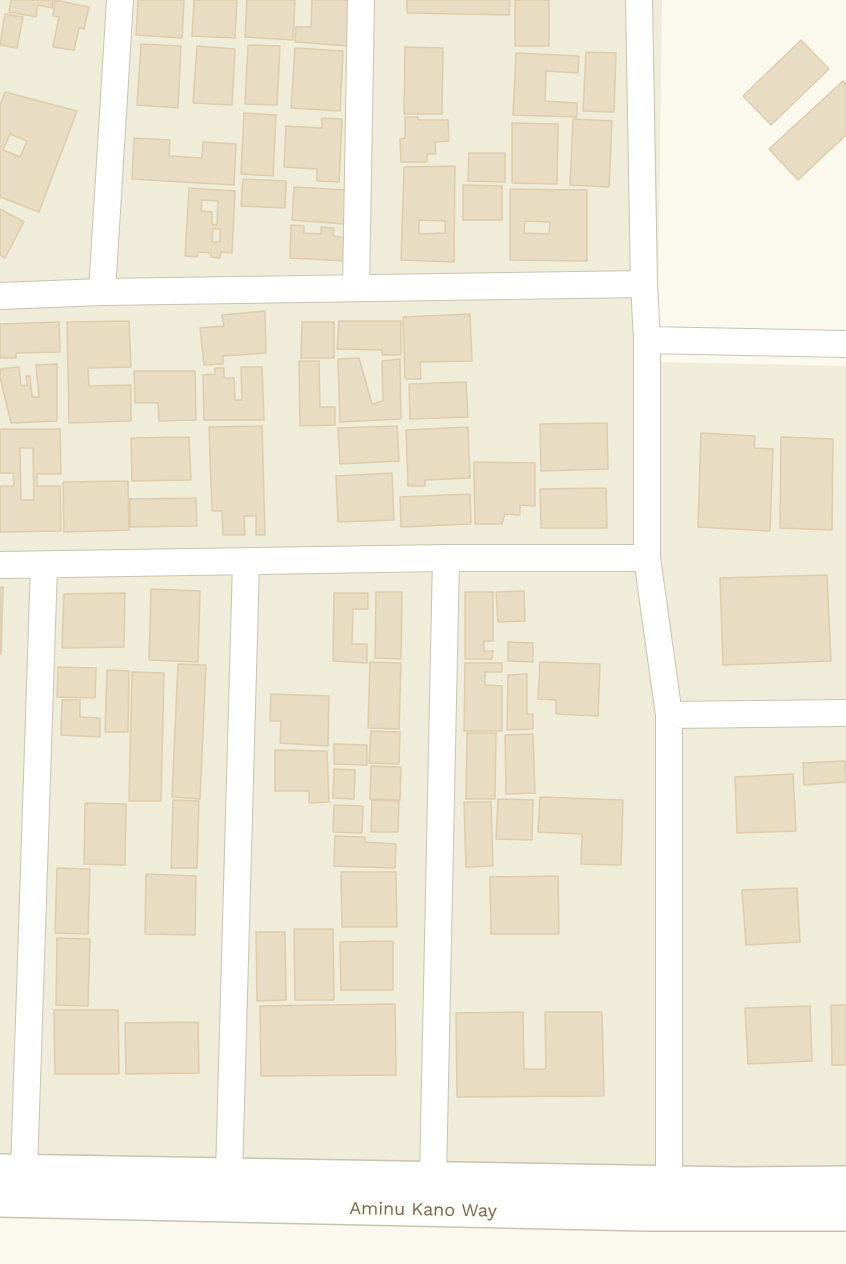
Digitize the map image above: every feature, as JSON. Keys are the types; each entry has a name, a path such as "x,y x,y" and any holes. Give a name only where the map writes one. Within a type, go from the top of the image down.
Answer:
{"main road":[{"name":"Aminu Kano Way","path":"12,1171 738,1184 846,1183"},
{"name":"Aminu Kano Way","path":"0,1200 633,1214 846,1214"}],"street":[{"path":"102,292 120,0"},
{"path":"356,288 361,0"},
{"path":"639,0 647,340 647,558 669,715 669,1182"},
{"path":"0,296 102,292 644,284"},
{"path":"647,340 846,344"},
{"path":"0,565 446,558 647,558"},
{"path":"433,1178 446,558"},
{"path":"230,1174 246,562"},
{"path":"12,1171 44,565"},
{"path":"669,715 846,713"}],"shaded area":[{"path":"0,0 662,0 657,362 846,366 846,1217 0,1191"}],"building":[{"path":"11,0 53,0 52,8 38,5 36,17 9,12"},
{"path":"55,0 89,7 84,29 79,28 74,50 53,47 59,17 53,16"},
{"path":"138,0 184,0 182,38 136,35"},
{"path":"194,0 237,0 235,38 192,36"},
{"path":"247,0 295,0 293,40 245,37"},
{"path":"312,0 352,0 349,46 295,42 296,27 311,27"},
{"path":"407,0 510,0 509,15 407,13"},
{"path":"515,0 549,0 549,46 515,46"},
{"path":"5,14 23,17 17,48 0,45"},
{"path":"801,40 829,69 771,125 743,96"},
{"path":"141,44 181,46 178,108 137,105"},
{"path":"248,45 280,46 277,105 245,104"},
{"path":"197,46 235,49 232,105 193,103"},
{"path":"405,47 443,48 442,114 404,114"},
{"path":"295,48 343,51 340,111 291,108"},
{"path":"586,52 616,53 614,112 583,111"},
{"path":"516,53 579,56 578,73 546,71 545,101 577,103 577,117 513,115"},
{"path":"843,81 846,85 846,135 798,180 769,149"},
{"path":"5,92 77,111 39,212 0,197 0,105","holes":["10,134 27,141 20,157 3,150"]},
{"path":"244,113 276,115 273,176 241,174"},
{"path":"405,117 418,117 418,120 448,120 449,141 435,142 436,154 427,154 427,162 401,162 400,139 405,138"},
{"path":"322,118 342,119 339,182 317,181 317,169 284,167 286,126 322,128"},
{"path":"573,119 612,121 609,187 570,185"},
{"path":"512,123 558,124 557,184 512,183"},
{"path":"134,138 170,140 169,156 202,158 203,142 236,144 234,185 132,179"},
{"path":"469,153 505,153 505,182 468,181"},
{"path":"455,166 454,262 401,260 404,167","holes":["419,220 445,221 445,233 419,234"]},
{"path":"243,179 286,181 285,208 241,206"},
{"path":"463,185 502,186 502,220 463,220"},
{"path":"294,187 346,190 344,224 292,220"},
{"path":"189,188 235,191 232,253 221,252 220,258 211,257 211,253 198,252 197,257 185,256","holes":["202,200 218,201 217,225 212,224 212,212 201,211","213,229 220,229 220,242 212,242"]},
{"path":"510,189 587,190 587,261 510,260","holes":["525,221 550,222 549,234 524,233"]},
{"path":"0,209 24,222 5,258 0,255"},
{"path":"291,225 304,226 304,233 321,234 321,227 334,228 333,236 346,238 345,261 290,258"},
{"path":"265,311 266,353 223,356 223,364 204,365 200,328 224,326 222,315"},
{"path":"470,314 472,361 420,362 421,379 405,379 403,317"},
{"path":"129,321 131,367 88,368 89,386 131,385 131,421 69,423 67,322"},
{"path":"339,321 401,321 401,355 382,355 382,350 337,349"},
{"path":"59,322 60,352 16,353 16,358 0,358 0,324"},
{"path":"302,322 334,322 334,358 301,358"},
{"path":"359,358 372,404 383,401 382,361 400,359 401,419 340,422 338,359"},
{"path":"299,361 319,361 320,407 335,407 335,425 300,426"},
{"path":"57,364 57,421 11,423 0,369 19,367 21,386 27,385 26,376 30,376 32,397 39,397 36,365"},
{"path":"241,367 262,367 264,420 204,420 203,375 215,374 215,368 224,368 224,378 234,378 235,400 242,400"},
{"path":"134,371 195,371 196,420 159,421 158,403 135,403"},
{"path":"466,382 468,417 410,419 409,384"},
{"path":"607,423 608,469 541,471 540,424"},
{"path":"262,426 265,535 256,535 256,516 244,516 245,535 223,535 222,511 212,511 209,427"},
{"path":"397,426 399,461 340,464 338,428"},
{"path":"468,427 470,478 425,480 425,486 408,486 406,430"},
{"path":"0,429 60,429 61,474 37,474 37,486 60,486 61,531 0,532 0,486 14,486 13,473 0,473","holes":["20,448 33,448 34,500 21,500"]},
{"path":"701,433 755,436 754,448 773,449 770,531 698,527"},
{"path":"189,437 191,480 132,481 131,438"},
{"path":"781,437 833,439 832,530 780,528"},
{"path":"474,462 535,463 535,506 520,505 520,515 505,514 502,524 475,524"},
{"path":"392,473 394,520 338,522 336,476"},
{"path":"128,481 129,530 64,532 63,482"},
{"path":"606,488 607,528 541,528 540,489"},
{"path":"470,494 471,524 401,527 400,497"},
{"path":"196,498 197,526 130,527 130,499"},
{"path":"827,575 831,661 723,665 720,578"},
{"path":"0,587 3,587 1,654 0,654"},
{"path":"151,589 200,591 198,662 149,660"},
{"path":"524,591 525,621 498,622 496,592"},
{"path":"376,592 402,592 401,659 375,658"},
{"path":"465,592 493,592 493,641 484,641 484,651 493,651 492,659 465,659"},
{"path":"125,593 124,647 62,648 64,594"},
{"path":"334,593 368,593 368,609 353,609 352,644 367,644 367,663 333,661"},
{"path":"508,642 533,643 533,662 508,661"},
{"path":"370,662 401,663 399,729 368,728"},
{"path":"540,662 600,664 598,716 556,714 556,700 538,699"},
{"path":"465,663 502,663 502,672 485,672 485,685 502,686 502,731 464,731"},
{"path":"178,664 206,665 200,799 172,797"},
{"path":"58,667 96,668 95,698 57,697"},
{"path":"107,670 129,671 128,732 105,732"},
{"path":"132,672 164,673 161,801 129,801"},
{"path":"527,674 527,714 533,714 533,729 507,730 508,675"},
{"path":"271,694 329,696 328,746 280,743 281,721 270,721"},
{"path":"62,700 80,700 80,717 100,718 100,737 61,735"},
{"path":"371,731 400,732 399,764 369,763"},
{"path":"467,733 496,733 495,799 466,799"},
{"path":"533,734 535,793 506,794 505,735"},
{"path":"334,744 367,745 367,765 334,764"},
{"path":"275,750 327,751 329,802 309,803 309,791 275,791"},
{"path":"845,761 846,782 804,785 803,763"},
{"path":"371,766 401,767 400,800 370,799"},
{"path":"334,769 355,770 354,799 333,798"},
{"path":"793,774 796,831 737,833 735,777"},
{"path":"540,797 623,800 621,865 581,864 582,834 538,832"},
{"path":"498,799 533,800 532,840 496,839"},
{"path":"173,800 199,801 197,868 171,868"},
{"path":"372,800 399,801 398,832 371,832"},
{"path":"464,802 491,802 493,866 466,867"},
{"path":"85,803 126,804 125,865 84,864"},
{"path":"334,805 363,806 362,833 333,832"},
{"path":"335,836 365,837 365,842 396,844 395,868 334,866"},
{"path":"57,868 90,869 88,934 55,933"},
{"path":"341,872 396,872 397,927 342,927"},
{"path":"146,874 196,876 195,935 145,934"},
{"path":"558,876 559,934 491,934 490,877"},
{"path":"797,888 800,942 746,945 742,890"},
{"path":"294,929 333,929 334,1000 295,1000"},
{"path":"256,932 285,932 286,1000 257,1001"},
{"path":"57,938 90,939 88,1006 56,1005"},
{"path":"393,941 393,990 341,990 340,942"},
{"path":"395,1004 396,1075 261,1076 260,1006"},
{"path":"831,1005 846,1005 846,1065 832,1065"},
{"path":"810,1006 812,1061 748,1064 745,1008"},
{"path":"54,1010 118,1010 119,1074 55,1074"},
{"path":"523,1012 524,1069 546,1069 545,1012 602,1012 604,1096 457,1097 456,1013"},
{"path":"198,1022 199,1073 126,1074 125,1023"}]}
